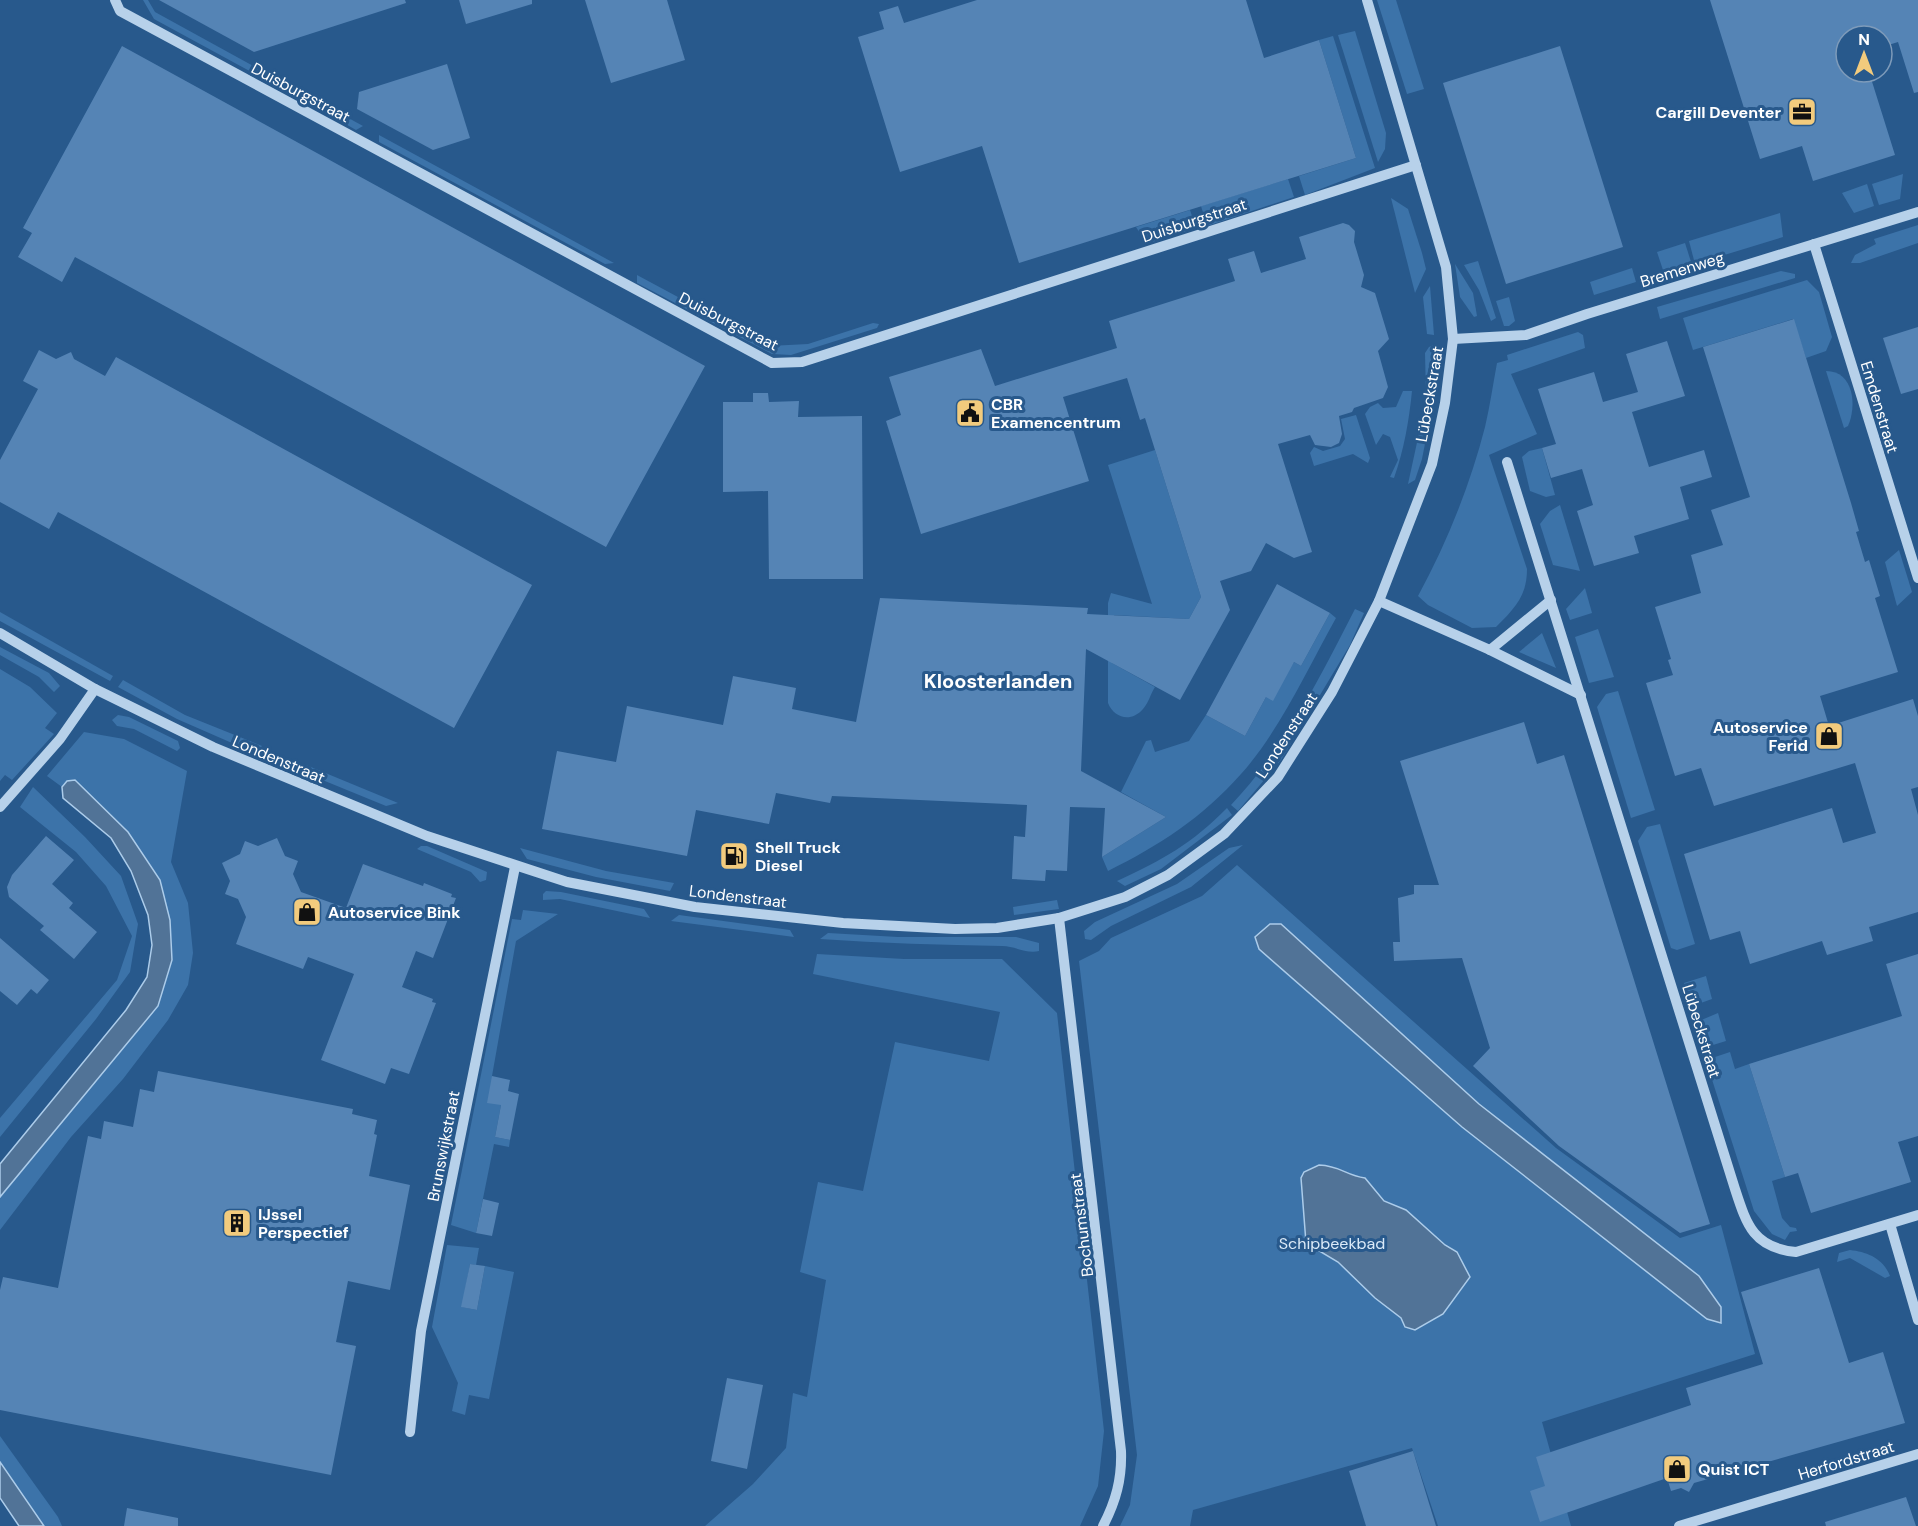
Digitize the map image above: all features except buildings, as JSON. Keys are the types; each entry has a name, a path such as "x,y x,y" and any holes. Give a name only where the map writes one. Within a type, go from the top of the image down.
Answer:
{"street":[{"name":"Duisburgstraat","path":"115,0 120,11 772,363 802,362 1416,165"},
{"name":"Lübeckstraat","path":"1367,0 1446,267 1453,339 1445,403 1432,464 1379,601"},
{"name":"Bremenweg","path":"1453,339 1526,335 1918,212"},
{"name":"Emdenstraat","path":"1814,244 1918,578"},
{"name":"Lübeckstraat","path":"1507,462 1735,1189 1752,1231 1764,1244 1777,1250 1796,1252 1918,1215"},
{"path":"1490,650 1551,600"},
{"path":"1379,601 1490,650 1581,695"},
{"name":"Londenstraat","path":"0,633 95,688 213,747 427,836 515,867 622,895 695,907 843,923 955,929 997,928 1059,918 1107,905 1168,875 1224,834 1255,805 1278,777 1332,692 1379,601"},
{"path":"0,807 60,739 95,688"},
{"name":"Brunswijkstraat","path":"410,1432 421,1331 515,867"},
{"name":"Bochumstraat","path":"1059,918 1121,1451 1122,1469 1117,1496 1103,1526"},
{"path":"1890,1224 1918,1320"},
{"name":"Herfordstraat","path":"1679,1526 1918,1454"}],"green space":[{"path":"143,0 148,0 155,12 284,83 279,87 154,19"},
{"path":"1377,0 1396,0 1424,89 1407,94"},
{"path":"1355,31 1386,133 1385,149 1378,162 1338,35"},
{"path":"1333,36 1375,168 1305,195 1299,176 1356,158 1319,40"},
{"path":"301,92 363,126 356,130 302,99"},
{"path":"379,135 614,263 605,264 379,142"},
{"path":"1903,174 1900,199 1879,205 1872,184"},
{"path":"1288,179 1294,197 1207,226 1201,206"},
{"path":"1867,184 1874,206 1854,213 1842,193"},
{"path":"1391,198 1408,209 1422,253 1426,269 1415,293"},
{"path":"1190,210 1196,228 1152,242 1143,238 1136,227"},
{"path":"1780,213 1783,237 1695,264 1689,241"},
{"path":"1918,225 1918,243 1860,263 1851,263 1855,255 1876,244 1874,239"},
{"path":"1685,243 1692,265 1664,273 1657,252"},
{"path":"1478,261 1496,318 1491,321 1479,290 1464,265"},
{"path":"1455,264 1473,293 1477,316 1474,317 1460,297"},
{"path":"1632,268 1636,282 1594,295 1590,282"},
{"path":"1781,271 1795,274 1795,278 1660,319 1657,307"},
{"path":"637,275 769,346 808,344 873,323 879,324 877,328 791,355 772,354 637,283"},
{"path":"1807,280 1819,292 1832,337 1826,351 1806,358 1793,319 1693,350 1683,318"},
{"path":"1430,286 1434,335 1427,334 1423,297"},
{"path":"1509,297 1515,321 1509,326 1504,326 1496,301"},
{"path":"1578,332 1583,335 1585,348 1511,374 1537,434 1489,455 1527,569 1525,587 1519,601 1496,627 1472,628 1428,605 1418,596 1448,535 1465,492 1485,427 1497,363 1508,360 1507,355"},
{"path":"1434,345 1434,397 1426,395 1425,353 1429,347"},
{"path":"1826,371 1843,377 1851,391 1851,418 1848,426 1844,428"},
{"path":"1403,391 1412,391 1406,435 1394,478 1390,477 1398,460 1390,437 1383,434 1376,445 1365,414 1370,407 1378,403 1383,408 1396,407"},
{"path":"1426,401 1433,403 1422,459 1415,480 1408,484"},
{"path":"1356,415 1370,458 1368,463 1353,454 1314,466 1310,453 1314,447 1323,451 1340,446 1345,439 1341,419"},
{"path":"1542,448 1555,495 1546,497 1530,491 1522,457 1529,451"},
{"path":"1155,450 1201,597 1189,619 1114,615 1112,663 1155,687 1143,709 1133,716 1123,717 1114,712 1108,703 1108,603 1111,593 1152,604 1108,465"},
{"path":"1560,505 1580,571 1553,565 1540,524 1550,511"},
{"path":"1899,550 1912,592 1897,606 1885,562"},
{"path":"1585,588 1592,613 1570,620 1566,609"},
{"path":"1355,609 1364,613 1350,645 1281,760 1238,811 1231,805 1268,760 1300,712"},
{"path":"0,612 113,676 110,681 0,621"},
{"path":"1330,613 1336,618 1292,699 1268,739 1241,774 1211,804 1179,829 1108,871 1102,857 1166,817 1121,792 1146,741 1151,740 1155,752 1189,741 1206,715 1245,736 1266,697 1294,662 1301,666"},
{"path":"1598,629 1614,677 1589,683 1575,637"},
{"path":"1542,633 1556,668 1519,652"},
{"path":"0,647 49,673 60,686 54,692 39,677 0,655"},
{"path":"0,669 30,687 57,713 45,728 54,734 12,780 5,775 0,781"},
{"path":"123,680 185,715 262,746 257,754 177,719 118,687"},
{"path":"1618,691 1655,810 1631,818 1597,707 1606,694"},
{"path":"118,715 129,717 178,741 180,748 177,751 134,729 117,726 112,720"},
{"path":"84,732 124,739 187,771 171,862 188,903 193,953 188,985 168,1020 123,1079 71,1137 0,1230 0,1197 158,1006 160,880 128,832 75,781 67,781 62,787 47,776"},
{"path":"306,765 398,803 386,806 320,779"},
{"path":"33,787 85,837 121,876 138,924 130,972 96,1019 0,1137 0,1118 117,980 132,936 106,886 76,852 20,807"},
{"path":"1227,808 1232,815 1161,869 1125,886 1117,881 1176,850 1202,831"},
{"path":"1660,824 1695,944 1677,950 1671,948 1638,841 1647,827"},
{"path":"1243,845 1191,887 1111,926 1091,940 1085,939 1084,931 1095,922 1177,884 1229,848"},
{"path":"427,846 487,872 486,880 480,882 471,872 417,849"},
{"path":"520,848 606,871 674,883 670,891 596,877 527,859"},
{"name":"Schipbeekbad","path":"1237,865 1556,1148 1680,1238 1721,1225 1755,1354 1542,1422 1571,1526 1438,1526 1412,1448 1193,1510 1190,1526 1120,1526 1130,1505 1137,1455 1079,961 1099,951 1111,938 1202,896"},
{"path":"546,891 644,909 650,918 560,899 543,900 543,894"},
{"path":"1057,900 1059,909 1014,915 1013,907"},
{"path":"523,910 558,914 516,941 492,1076 501,1105 495,1137 510,1140 509,1147 494,1144 476,1233 451,1225 512,919 521,920"},
{"path":"679,915 790,930 794,937 671,921"},
{"path":"828,933 898,937 1016,937 1039,943 1039,951 1002,946 820,939"},
{"path":"817,954 904,959 1002,959 1057,1013 1104,1431 1098,1486 1080,1526 705,1526 753,1484 786,1448 793,1393 807,1397 826,1280 800,1272 818,1182 863,1191 895,1042 989,1061 1000,1012 813,974"},
{"path":"1706,976 1712,999 1698,1004 1688,1000 1684,983"},
{"path":"1718,1013 1726,1041 1713,1045 1701,1042 1699,1021"},
{"path":"1730,1052 1735,1069 1749,1064 1785,1177 1772,1181 1782,1218 1797,1231 1790,1232 1785,1240 1772,1234 1754,1211 1708,1067 1712,1058"},
{"path":"447,1245 479,1248 476,1265 470,1264 462,1307 477,1310 485,1266 514,1272 489,1399 469,1395 465,1415 452,1411 458,1383 432,1327"},
{"path":"1850,1250 1862,1252 1879,1260 1890,1276 1885,1278 1850,1258 1837,1262 1839,1253"},
{"path":"0,1436 58,1517 62,1526 44,1526 0,1462"}],"shaded area":[{"path":"75,780 128,832 160,880 170,920 172,960 158,1006 0,1197 0,1164 126,1010 147,977 152,945 148,915 131,871 111,838 63,798 62,787 67,781"},
{"path":"1270,924 1281,924 1479,1104 1699,1276 1721,1307 1721,1323 1707,1319 1462,1127 1259,949 1255,937"},
{"path":"1319,1165 1333,1167 1365,1178 1384,1201 1406,1210 1445,1245 1457,1252 1470,1277 1443,1314 1415,1330 1405,1327 1401,1318 1375,1298 1338,1262 1306,1243 1301,1178 1304,1172"},
{"path":"0,1462 44,1526 19,1526 0,1498"}],"place":[{"name":"Cargill Deventer","path":"1802,112"},
{"name":"CBR Examencentrum","path":"970,413"},
{"name":"Autoservice Ferid","path":"1829,736"},
{"name":"Shell Truck Diesel","path":"734,856"},
{"name":"Autoservice Bink","path":"307,912"},
{"name":"IJssel Perspectief","path":"237,1223"},
{"name":"Quist ICT","path":"1677,1469"}],"district":[{"name":"Kloosterlanden","path":"998,681"}]}
